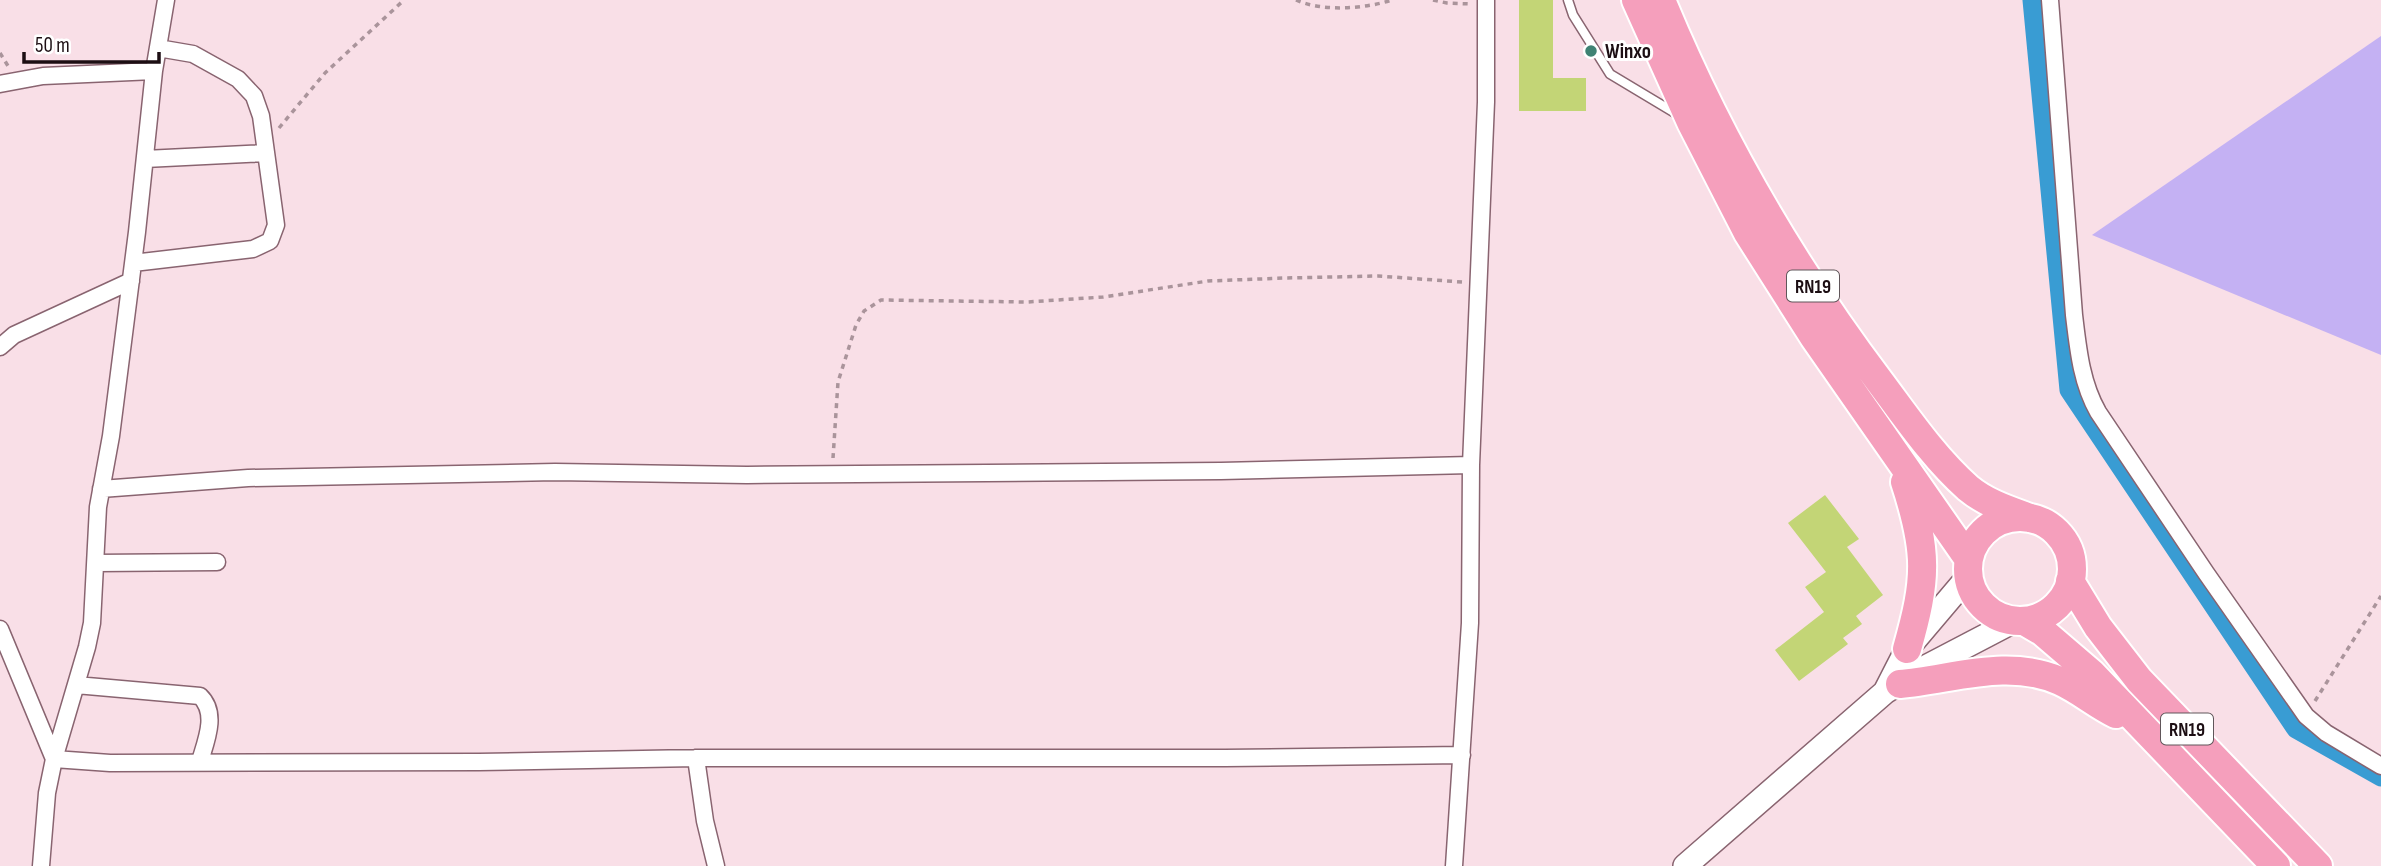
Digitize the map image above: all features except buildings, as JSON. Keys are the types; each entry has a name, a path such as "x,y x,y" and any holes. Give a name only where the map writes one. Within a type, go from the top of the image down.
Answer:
{"highway":[{"name":"RN19","path":"1636,0 1691,122 1748,233 1968,567 1973,593 1983,607 1998,616 2019,621 2043,632 2092,674 2276,866"},
{"name":"RN19","path":"1661,0 1686,62 1720,131 1793,255 1845,335 1941,461 1969,489 1991,503 2046,523 2059,534 2070,556 2070,581 2098,627 2139,680 2318,866"},
{"path":"1896,457 1918,522 1922,544 1921,596 1907,649"},
{"path":"1968,567 1974,542 1984,530 1998,521 2014,517 2030,518"},
{"path":"2019,621 2048,612 2058,604 2070,581"},
{"path":"1893,688 1988,671 2025,670 2061,682 2112,713 2143,726"}],"street":[{"path":"41,866 47,793 92,624 98,507 111,436 166,0"},
{"path":"2050,0 2074,314 2079,357 2087,387 2098,412 2162,509 2306,716 2326,733 2381,766"},
{"path":"1454,866 1470,623 1471,464 1486,102 1486,2"},
{"path":"133,263 253,249 270,241 276,225 261,116 254,96 238,79 193,54 158,48"},
{"path":"0,84 43,76 155,71"},
{"path":"145,159 266,149"},
{"path":"0,347 14,335 131,281"},
{"path":"102,489 241,479 337,476 594,472 833,474 1221,471 1471,464"},
{"path":"96,563 217,562"},
{"path":"1893,688 1907,649 1968,567"},
{"path":"1685,866 1893,688 1924,668 2019,621"},
{"path":"0,629 54,760"},
{"path":"76,685 200,696 207,703 209,710 209,730 200,761"},
{"path":"54,760 110,763 479,762 696,758 1462,755"},
{"path":"696,758 705,821 716,866"}],"lane":[{"path":"1568,0 1573,15 1610,74 1691,122"}],"path":[{"path":"266,149 325,73 404,0"},
{"path":"1296,0 1304,4 1342,8 1371,6 1392,0"},
{"path":"1433,0 1447,4 1486,2"},
{"path":"833,474 838,382 856,326 867,307 877,302 1027,302 1103,297 1208,281 1285,278 1378,276 1478,283"},
{"path":"2306,716 2381,596"}],"shaded area":[{"path":"2381,36 2381,355 2092,235"}],"waterway":[{"path":"2032,0 2069,390 2296,729 2381,777"}],"place":[{"name":"Winxo","path":"1591,51"}]}
